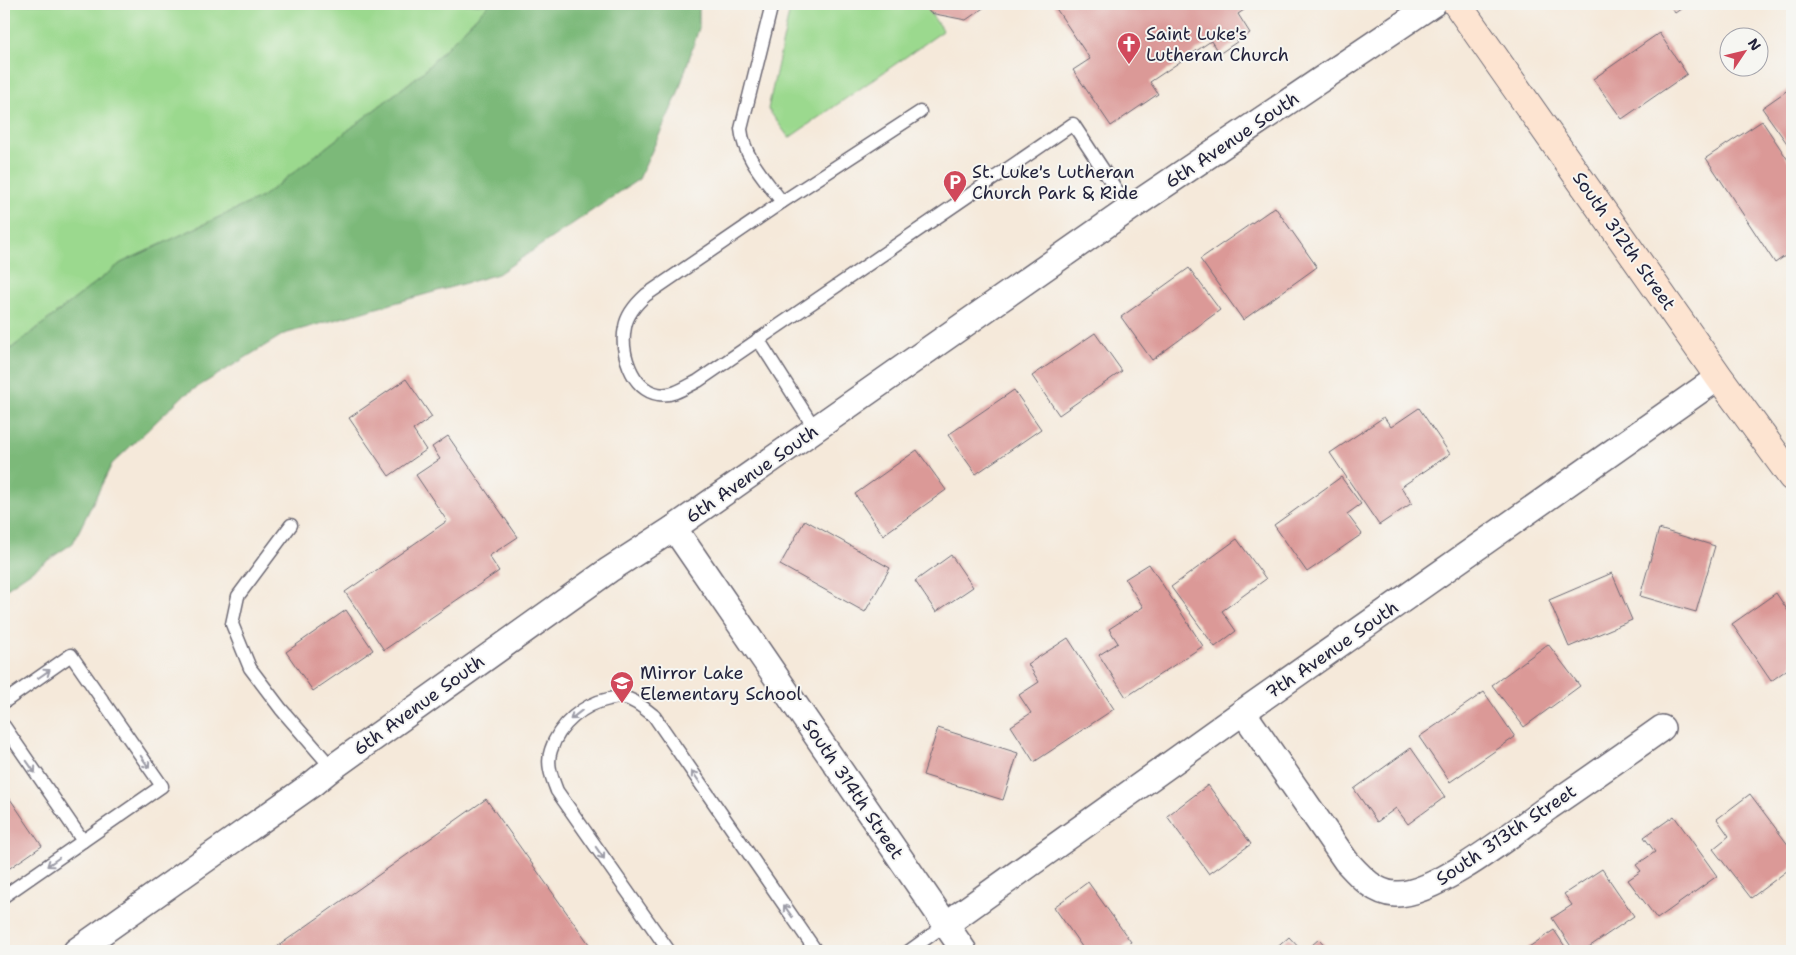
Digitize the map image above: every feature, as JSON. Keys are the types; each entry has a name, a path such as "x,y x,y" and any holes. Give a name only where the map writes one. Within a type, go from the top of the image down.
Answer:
{"street":[{"name":"6th Avenue South","path":"76,951 289,801 332,768 609,570 674,528 1129,209 1433,4"},
{"name":"South 312th Street","path":"1457,4 1792,477"},
{"name":"7th Avenue South","path":"946,925 1243,712 1720,377"},
{"name":"South 314th Street","path":"674,528 964,951"},
{"name":"South 313th Street","path":"1243,712 1346,861 1372,885 1394,894 1422,889 1464,866 1662,728"}],"lane":[{"path":"772,4 741,129 742,141 749,157 782,202"},
{"path":"920,112 782,202 646,295 633,307 625,327 624,351 630,370 639,384 659,395 678,392 698,381 1073,124 1129,209"},
{"path":"758,339 815,429"},
{"path":"291,526 238,596 232,624 250,668 332,768"},
{"path":"4,702 71,655 162,786 4,896"},
{"path":"669,951 557,791 549,771 550,751 560,733 574,716 598,701 620,697 637,702 654,716 816,951"},
{"path":"4,726 83,841"},
{"path":"909,951 946,925"}],"green space":[{"path":"4,4 488,5 422,73 262,197 121,263 4,354"},
{"path":"489,4 699,4 699,28 677,96 639,179 498,274 284,334 183,396 112,464 73,543 4,590 4,354 121,263 262,197 422,73"},
{"path":"791,4 924,4 943,31 789,138 768,109"}],"building":[{"path":"924,4 989,4 966,20 930,13"},
{"name":"Saint Luke's Lutheran Church","path":"1053,4 1253,4 1238,14 1250,33 1219,54 1211,41 1150,82 1158,94 1111,126 1073,70 1090,59"},
{"path":"1669,4 1688,4 1675,13"},
{"path":"1659,33 1687,74 1622,119 1593,79"},
{"path":"1792,87 1792,148 1791,149 1762,108"},
{"path":"1762,121 1792,166 1792,251 1775,263 1706,158"},
{"path":"1275,207 1317,267 1243,320 1200,259"},
{"path":"1189,268 1220,310 1152,360 1121,317"},
{"path":"1095,333 1122,371 1059,415 1032,376"},
{"path":"406,379 432,417 413,430 426,450 389,476 349,418"},
{"path":"1014,390 1041,429 976,474 948,435"},
{"path":"1419,408 1450,454 1401,487 1412,503 1379,525 1330,453 1384,417 1391,427"},
{"path":"448,436 518,537 489,556 499,571 384,650 345,592 447,521 416,475 440,459 432,447"},
{"path":"917,450 946,490 883,535 855,494"},
{"path":"1341,477 1361,504 1347,514 1362,534 1307,572 1274,525"},
{"path":"805,520 890,568 865,612 780,565"},
{"path":"1659,529 1715,546 1696,612 1640,596"},
{"path":"1237,539 1266,579 1222,611 1236,631 1215,647 1171,587"},
{"path":"951,555 973,587 936,612 915,581"},
{"path":"1149,564 1203,646 1126,697 1099,655 1118,643 1109,629 1143,607 1125,579"},
{"path":"1612,573 1632,620 1569,647 1549,600"},
{"path":"1776,593 1792,617 1792,666 1771,681 1732,624"},
{"path":"346,610 373,650 313,691 286,652"},
{"path":"1068,638 1114,709 1034,762 1011,726 1031,713 1019,695 1039,682 1028,664"},
{"path":"1548,644 1580,686 1524,727 1492,685"},
{"path":"1484,692 1515,737 1450,782 1419,737"},
{"path":"938,728 1018,753 1003,800 923,775"},
{"path":"1411,748 1445,797 1408,824 1396,808 1377,822 1354,789"},
{"path":"1208,785 1251,844 1209,874 1167,816"},
{"path":"4,790 42,846 4,872"},
{"path":"1750,794 1792,850 1792,867 1751,898 1713,849 1729,836 1717,819"},
{"path":"486,799 594,951 271,951"},
{"path":"1674,816 1717,876 1657,919 1628,880 1641,871 1636,865 1655,852 1644,837"},
{"path":"1602,869 1634,916 1583,951 1574,951 1552,918 1572,905 1564,894"},
{"path":"1088,882 1131,942 1118,951 1085,951 1054,907"},
{"path":"1554,930 1568,951 1523,951"},
{"path":"1289,937 1302,951 1273,951"},
{"path":"1319,939 1330,951 1305,951"}],"place":[{"name":"Saint Luke's Lutheran Church","path":"1129,65"},
{"name":"St. Luke's Lutheran Church Park & Ride","path":"955,203"},
{"name":"Mirror Lake Elementary School","path":"622,704"}]}
